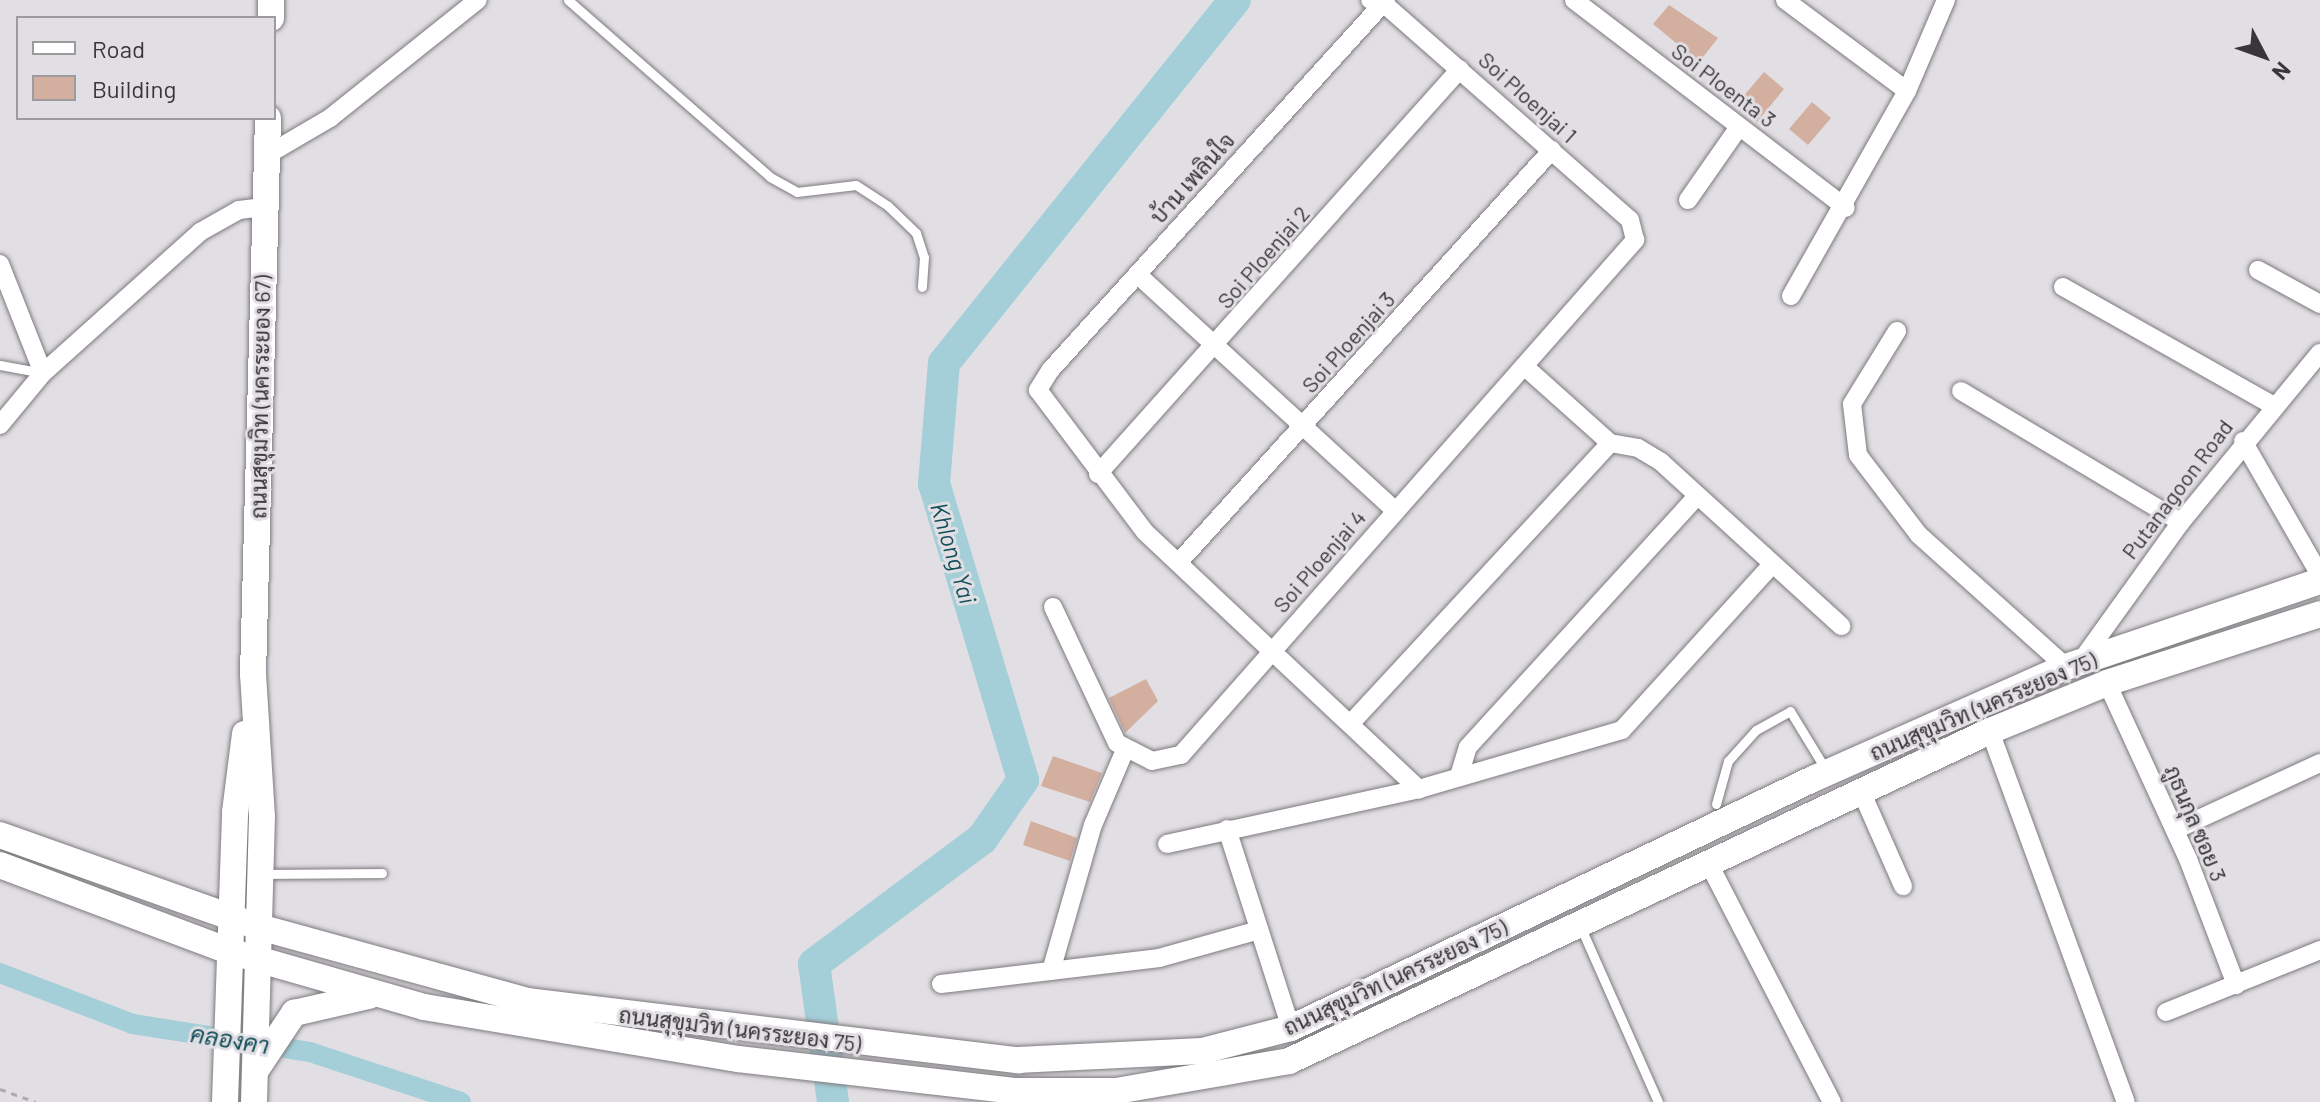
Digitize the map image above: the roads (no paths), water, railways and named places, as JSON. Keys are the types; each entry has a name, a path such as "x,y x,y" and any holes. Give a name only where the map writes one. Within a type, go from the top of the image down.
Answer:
{"street":[{"path":"267,155 330,118 478,0"},
{"name":"Soi Ploenta 3","path":"1574,0 1846,208"},
{"path":"1785,0 1907,91"},
{"path":"1791,296 1846,208 1907,91 1946,0"},
{"name":"Soi Ploenjai 1","path":"1379,1 1552,150 1637,232"},
{"name":"บ้าน เพลินใจ","path":"1098,474 1038,390 1379,1"},
{"name":"Soi Ploenjai 2","path":"1098,474 1216,346 1460,69"},
{"name":"ถนนสุขุมวิท (นครระยอง 67)","path":"254,1102 261,874 253,675 268,120"},
{"path":"1688,200 1739,127"},
{"name":"Soi Ploenjai 3","path":"1178,563 1305,427 1552,150"},
{"path":"0,425 43,373 200,232 230,214 264,207"},
{"name":"Soi Ploenjai 4","path":"1125,750 1163,762 1181,755 1524,366 1637,232"},
{"path":"0,264 43,373"},
{"path":"2258,270 2320,304"},
{"path":"1137,274 1396,511"},
{"path":"2063,287 2272,405"},
{"path":"1897,331 1852,404 1858,455 1919,535 2074,664"},
{"name":"Putanagoon Road","path":"2074,664 2243,441 2320,353"},
{"path":"1524,366 1610,443 1648,453 1770,567 1841,626"},
{"path":"1961,391 2181,522"},
{"path":"2243,441 2320,575"},
{"path":"1351,723 1469,589 1610,443"},
{"path":"1098,474 1178,563 1419,789"},
{"path":"1459,776 1468,747 1696,497"},
{"path":"1167,844 1419,789 1622,730 1770,567"},
{"name":"ถนนสุขุมวิท (นครระยอง 75)","path":"0,835 259,927 527,1001 743,1031 1018,1060 1202,1051 1291,1028 1828,773 2074,664 2320,581"},
{"path":"1051,971 1093,825 1125,750 1111,735 1053,607"},
{"name":"ถนนสุขุมวิท (นครระยอง 75)","path":"0,865 256,960 376,995 535,1029 738,1059 1014,1091 1116,1091 1289,1061 1990,731 2107,683 2320,614"},
{"name":"ถนนสุขุมวิท (นครระยอง 67)","path":"225,1102 233,853 253,675"},
{"name":"ภูธนกุล ซอย 3","path":"2107,683 2175,830 2236,985"},
{"path":"1990,731 2126,1102"},
{"path":"2175,830 2320,763"},
{"path":"1862,793 1903,886"},
{"path":"1227,829 1291,1028"},
{"path":"195,905 211,893 233,853"},
{"path":"1709,864 1832,1102"},
{"path":"1591,885 1604,913"},
{"path":"941,984 1159,958 1259,930"},
{"path":"2166,1012 2320,950"},
{"path":"256,1070 286,1023 306,1006 376,995"}],"lane":[{"path":"568,0 770,177 797,192 856,185 888,206 916,233 924,257 922,287"},
{"path":"0,365 43,373"},
{"path":"1716,804 1728,761 1756,730 1790,711 1828,773"},
{"path":"261,874 382,873"},
{"path":"1580,925 1658,1102"}],"waterway":[{"name":"Khlong Yai","path":"833,1102 814,964 982,839 1023,780 934,484 944,363 1235,0"},
{"name":"คลองคา","path":"0,973 133,1024 310,1052 461,1102"}]}
